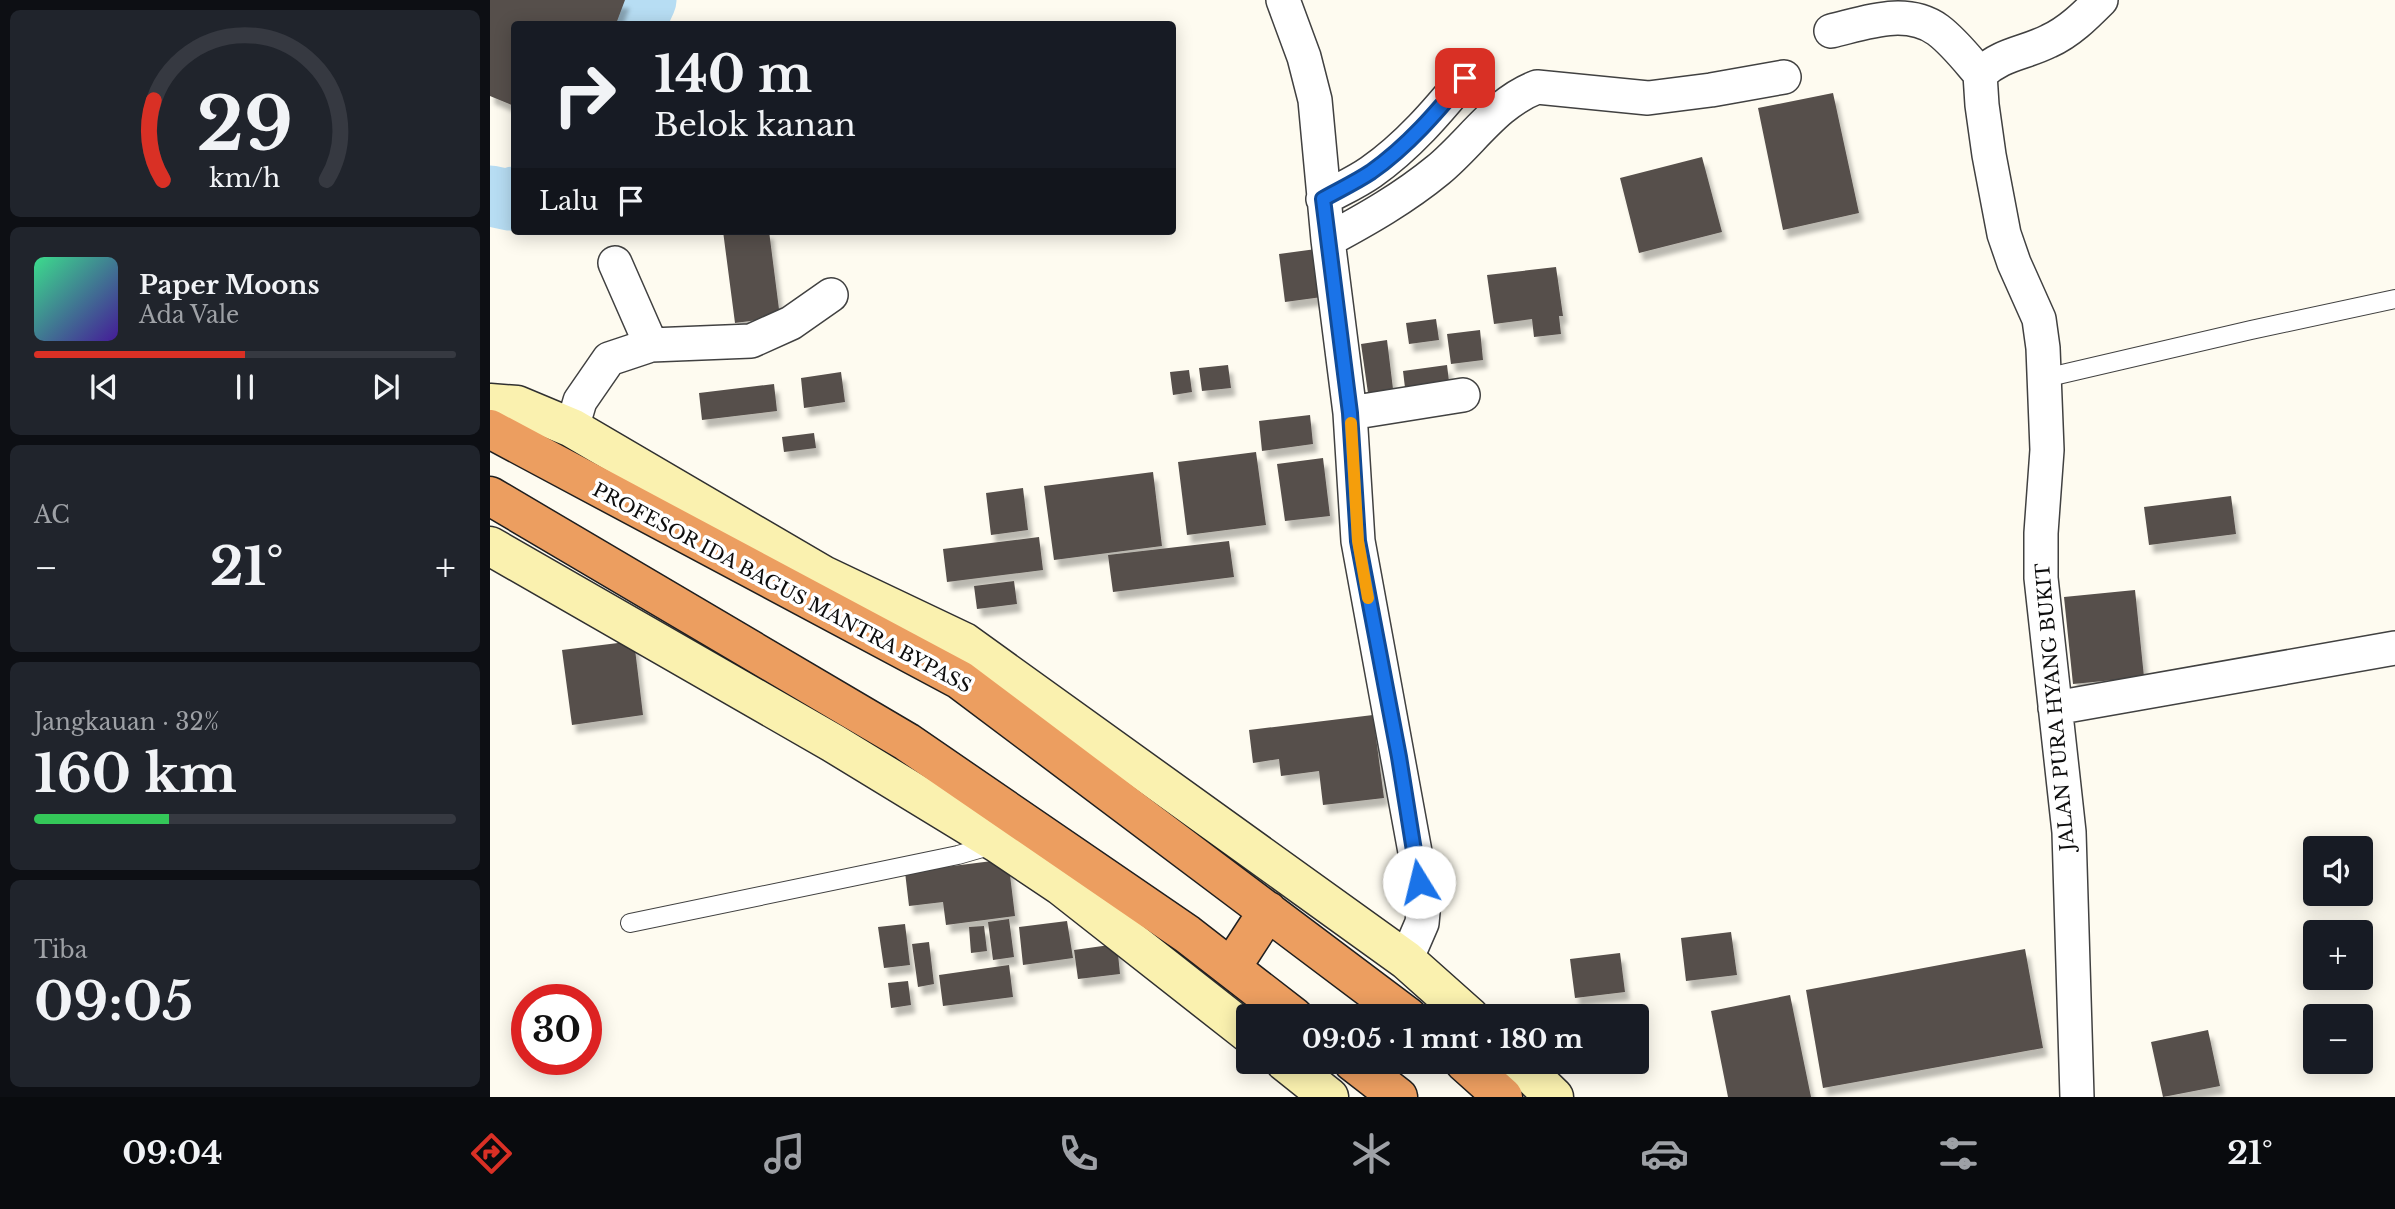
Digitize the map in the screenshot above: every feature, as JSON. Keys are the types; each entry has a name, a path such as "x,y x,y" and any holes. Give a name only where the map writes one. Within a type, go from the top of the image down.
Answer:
{"highway":[{"name":"PROFESOR IDA BAGUS MANTRA BYPASS","path":"490,429 960,680 1391,1004"},
{"path":"490,496 906,742 1187,934 1277,1004"},
{"path":"1231,968 1268,911"},
{"path":"1368,1074 1398,1097"},
{"path":"1477,1074 1503,1097"}],"street":[{"path":"1283,0 1304,57 1315,100 1323,199 1350,413 1358,541 1424,901 1422,923 1406,960"},
{"path":"1831,31 1872,20 1896,18 1920,21 1937,29 1980,74 1992,63 2049,41 2078,23 2101,0"},
{"name":"JALAN PURA HYANG BUKIT","path":"1980,74 1989,156 2004,234 2039,319 2045,379 2047,450 2041,533 2041,578 2069,832 2077,1097"},
{"path":"1328,240 1402,198 1440,169 1507,103 1537,87 1648,98 1711,90 1784,76"},
{"path":"1323,199 1369,173 1394,155 1432,118 1465,78"},
{"path":"615,263 651,345"},
{"path":"572,428 580,401 609,359 651,345 751,341 791,323 831,295"},
{"path":"1350,413 1463,395"},
{"path":"490,403 517,405 572,428 823,575 964,642 1406,960 1455,1004"},
{"path":"490,546 833,743 997,844 1061,886 1236,1024"},
{"path":"2055,708 2395,648"},
{"path":"1300,1074 1329,1097"},
{"path":"1530,1074 1554,1097"}],"lane":[{"path":"2045,379 2395,299"},
{"path":"630,923 958,855 997,844"}],"building":[{"path":"490,0 625,0 617,21 511,21 511,105 490,96"},
{"path":"1833,93 1859,213 1783,230 1758,108"},
{"path":"1702,157 1722,232 1639,253 1620,178"},
{"path":"724,235 770,235 780,317 735,323"},
{"path":"1316,249 1322,297 1285,302 1279,254"},
{"path":"1556,267 1563,316 1559,316 1561,334 1534,337 1532,319 1494,324 1487,275"},
{"path":"1436,319 1439,340 1409,344 1406,323"},
{"path":"1480,330 1483,360 1451,364 1447,334"},
{"path":"1387,340 1393,389 1368,393 1361,344"},
{"path":"1228,365 1231,388 1202,391 1199,368"},
{"path":"1447,365 1450,390 1406,396 1403,371"},
{"path":"1189,370 1192,392 1173,395 1170,372"},
{"path":"841,372 845,402 804,408 801,378"},
{"path":"774,384 777,411 702,420 699,393"},
{"path":"1310,415 1313,444 1262,451 1259,421"},
{"path":"814,433 816,448 784,452 782,437"},
{"path":"1256,452 1266,525 1187,535 1178,462"},
{"path":"1323,458 1330,516 1285,521 1277,464"},
{"path":"1153,472 1162,546 1054,560 1044,486"},
{"path":"1023,488 1028,530 991,535 986,493"},
{"path":"2231,496 2236,534 2149,545 2144,507"},
{"path":"1039,537 1043,570 947,582 943,549"},
{"path":"1229,541 1234,577 1113,592 1108,555"},
{"path":"1014,581 1017,604 977,609 974,586"},
{"path":"2135,590 2144,677 2073,684 2064,597"},
{"path":"634,641 643,715 572,725 562,650"},
{"path":"1373,715 1384,798 1323,805 1319,771 1281,776 1279,759 1253,763 1249,730"},
{"path":"1008,859 1015,916 946,925 943,902 909,906 905,872"},
{"path":"1009,919 1014,957 993,960 988,922"},
{"path":"1067,921 1073,958 1023,965 1019,927"},
{"path":"905,924 910,965 884,968 878,927"},
{"path":"984,926 987,951 971,953 969,927"},
{"path":"1731,932 1737,975 1686,981 1681,938"},
{"path":"929,942 934,984 918,987 912,944"},
{"path":"1117,944 1120,974 1078,979 1074,950"},
{"path":"2025,949 2043,1048 1823,1088 1806,990"},
{"path":"1620,953 1625,992 1575,998 1570,959"},
{"path":"1009,965 1013,997 943,1006 939,975"},
{"path":"908,981 911,1005 891,1008 888,983"},
{"path":"1790,995 1811,1097 1728,1097 1711,1011"},
{"path":"2208,1030 2220,1086 2163,1097 2151,1042"}],"waterway":[{"path":"636,21 646,0"},
{"path":"490,196 511,199"}],"slow traffic":[{"path":"1351,423 1358,541 1368,598"}],"route":[{"path":"1419,882 1399,757 1358,541 1350,413 1323,199 1369,173 1394,155 1432,118 1465,78"}]}
